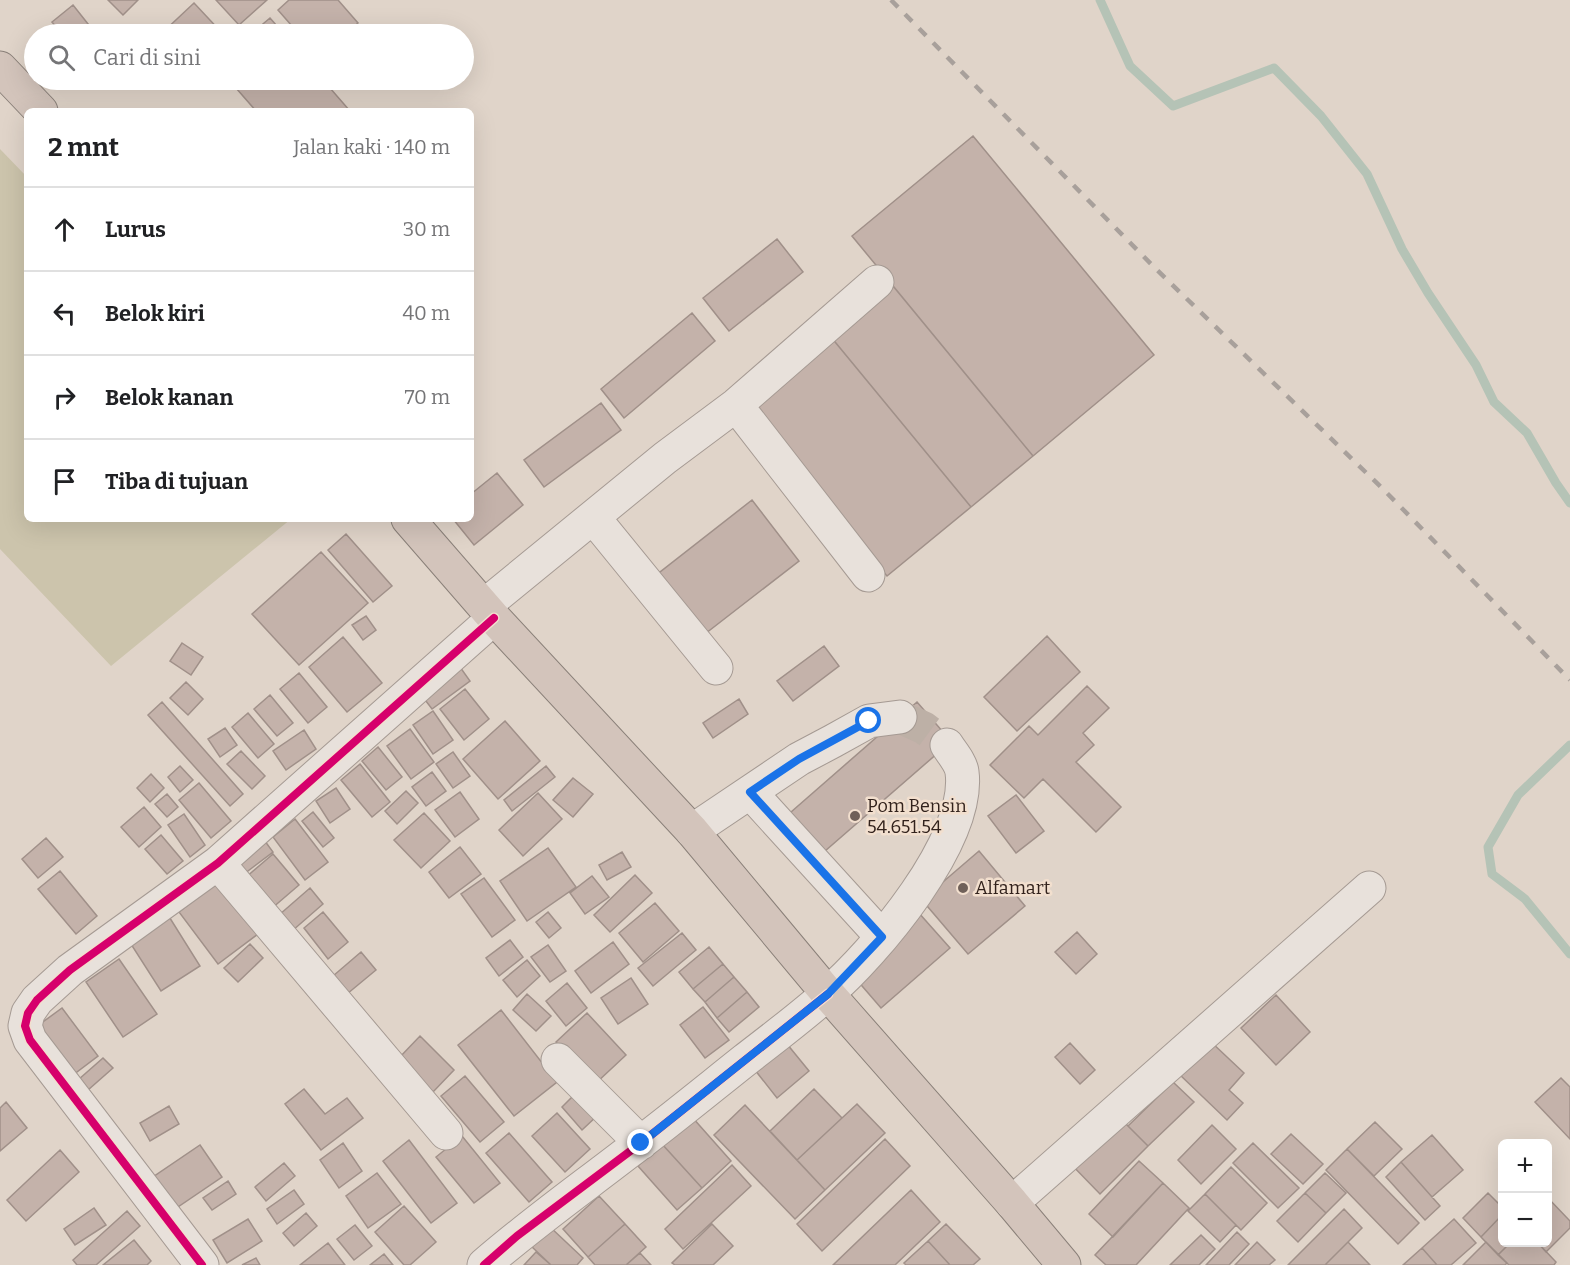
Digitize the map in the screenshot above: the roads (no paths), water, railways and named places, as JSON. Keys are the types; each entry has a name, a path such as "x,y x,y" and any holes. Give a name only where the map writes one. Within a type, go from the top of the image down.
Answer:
{"highway":[{"path":"0,68 38,108"},
{"path":"411,522 489,612 692,831 828,994 1064,1265"}],"street":[{"path":"202,1265 30,1040 25,1026 28,1013 37,1000 70,970 218,863 593,517 665,458 736,405 877,282"},
{"path":"736,405 868,575"},
{"path":"593,517 716,668"},
{"path":"692,831 799,759 869,721 900,717"},
{"path":"484,1265 517,1236 641,1143 828,994 882,937 910,904 928,874 948,838 963,796 962,770 947,745"},
{"path":"750,792 882,937"},
{"path":"218,863 446,1132"},
{"path":"1012,1203 1369,888"},
{"path":"558,1060 641,1143"}],"waterway":[{"path":"1100,0 1130,66 1173,106 1274,68 1321,116 1367,174 1402,249 1476,365 1494,402 1527,433 1570,503"},
{"path":"1570,745 1518,795 1488,847 1492,874 1525,899 1570,954"}],"tunnel":[{"path":"900,717 924,728 947,745"}],"railway":[{"path":"891,0 1156,269 1383,489 1570,680"}],"place":[{"name":"Pom Bensin 54.651.54","path":"855,816"},
{"name":"Alfamart","path":"963,888"}]}
